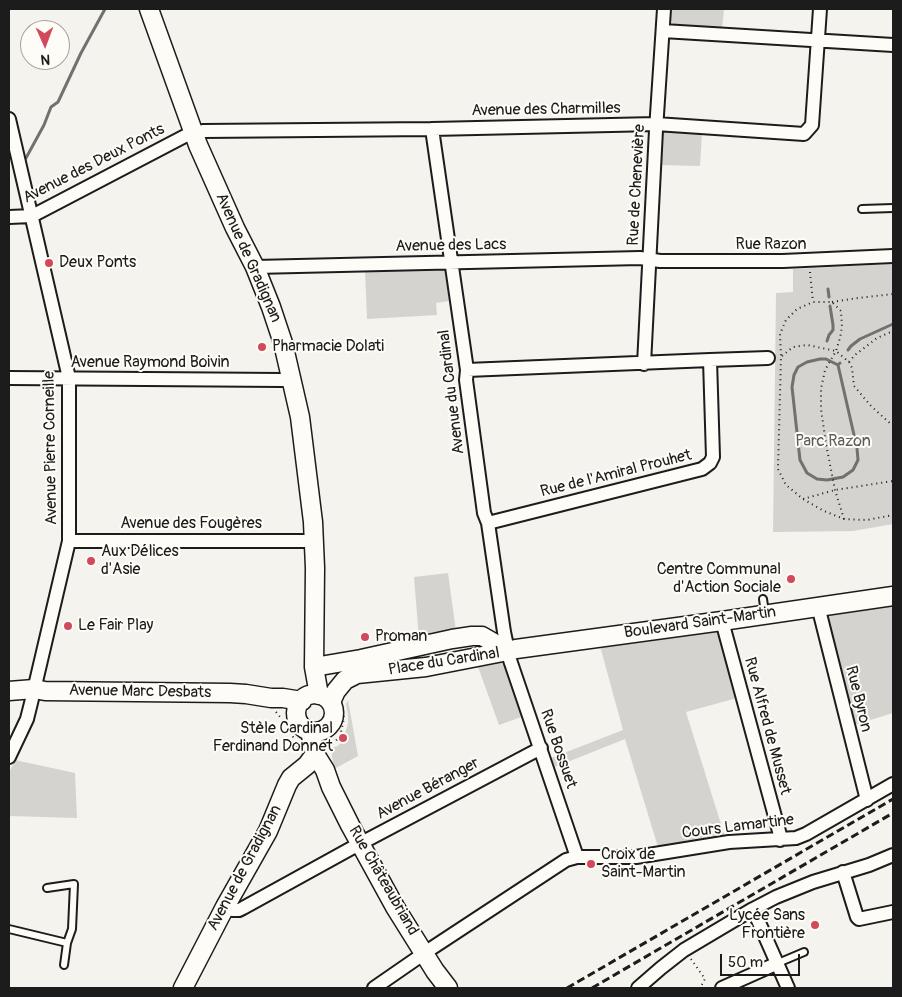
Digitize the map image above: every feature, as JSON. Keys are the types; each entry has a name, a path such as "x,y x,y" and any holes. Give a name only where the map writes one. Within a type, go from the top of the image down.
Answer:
{"street":[{"name":"Avenue de Gradignan","path":"150,9 193,133 271,307 292,378 300,416 313,522 315,568 314,667 311,682 313,703 334,712 332,722 321,735"},
{"name":"Rue de Chenevière","path":"644,364 656,124 664,9"},
{"path":"818,41 820,9"},
{"path":"663,31 893,45"},
{"name":"Avenue des Charmilles","path":"193,133 203,131 432,129 656,124 804,134 812,125 818,41"},
{"name":"Avenue Pierre Corneille","path":"9,119 69,378 68,541 26,719 9,757"},
{"name":"Avenue du Cardinal","path":"432,129 467,370 466,380 484,513 488,524 508,651"},
{"name":"Avenue des Deux Ponts","path":"9,217 32,216 193,133"},
{"name":"Rue Razon","path":"649,259 679,261 809,261 893,256"},
{"name":"Avenue des Lacs","path":"254,266 649,259"},
{"path":"467,370 768,358"},
{"name":"Rue de l'Amiral Prouhet","path":"488,524 702,469 710,463 712,456 710,360"},
{"name":"Avenue Raymond Boivin","path":"9,378 282,380 292,378"},
{"name":"Avenue des Fougères","path":"68,541 314,541"},
{"name":"Boulevard Saint-Martin","path":"508,651 722,621 764,607 818,606 893,596"},
{"name":"Rue Byron","path":"818,606 866,800"},
{"name":"Rue Alfred de Musset","path":"722,621 780,834 780,840"},
{"name":"Place du Cardinal","path":"314,667 472,636 482,636 508,651"},
{"name":"Place du Cardinal","path":"313,703 336,691 345,680 357,674 426,667 508,651"},
{"name":"Rue Bossuet","path":"508,651 577,857"},
{"name":"Place du Cardinal","path":"313,703 338,674 361,659"},
{"name":"Avenue Marc Desbats","path":"9,691 34,689 45,691 238,694 284,698 313,703"},
{"path":"313,703 302,726 321,735"},
{"name":"Rue Châteaubriand","path":"321,735 307,754 325,770"},
{"name":"Rue Châteaubriand","path":"321,735 325,770 331,787 395,907 435,971 448,988"},
{"name":"Avenue Béranger","path":"225,907 239,910 541,748"},
{"name":"Avenue de Gradignan","path":"183,988 225,907 268,831 287,785 291,778 309,763 307,754"},
{"name":"Cours Lamartine","path":"374,988 566,860 577,857 636,857 729,842 796,838 893,784"},
{"path":"638,988 684,950 753,909 793,889 869,865 893,855"},
{"path":"843,872 859,919 893,912"},
{"path":"753,909 788,988"},
{"path":"722,988 778,963"}],"lane":[{"path":"862,209 893,208"},
{"path":"47,888 74,884 72,929 67,943 64,965"},
{"path":"9,930 67,943"},
{"path":"778,963 804,952"}],"path":[{"path":"809,261 813,302"},
{"path":"893,294 832,302 813,302 797,309 786,320 780,334 778,469 786,485 824,511 844,519 867,520 893,516"},
{"path":"832,302 841,311 842,327 836,351 825,370 821,389 821,409 834,483 844,519"},
{"path":"849,362 855,354 877,338 893,331"},
{"path":"768,358 781,356 793,347 807,345 836,351 849,362 852,368 854,386 870,406 893,426"},
{"path":"803,498 836,490 893,481"},
{"path":"307,754 282,717 313,703 344,718 341,732 335,743 321,735"},
{"path":"689,956 705,979 700,988"}],"green space":[{"path":"670,9 724,9 722,29 675,26 669,19"},
{"path":"661,131 702,133 700,166 660,165"},
{"name":"Parc Razon","path":"893,264 893,524 853,531 773,532 776,293 793,292 793,269"},
{"path":"443,267 449,301 436,303 437,315 367,319 365,270"},
{"path":"448,573 456,631 419,639 414,577"},
{"path":"893,605 893,713 854,725 827,614"},
{"path":"718,629 737,698 686,712 725,837 658,847 625,739 555,767 551,758 623,730 600,646"},
{"path":"500,661 506,667 524,716 499,725 477,664"},
{"path":"348,700 358,756 334,769 332,747 340,744 345,734 348,723 346,704"},
{"path":"15,760 75,773 77,818 9,816 9,773"}],"waterway":[{"path":"26,158 44,125 51,107 58,102 81,53 105,9"},
{"path":"828,289 829,297"},
{"path":"827,341 833,330 830,306"},
{"path":"848,350 860,339 893,324"},
{"path":"838,365 858,460 853,470 843,477 827,480 817,479 807,473 800,460 792,387 794,375 798,367 807,362 826,359 838,365 840,363"}],"railway":[{"path":"567,988 893,799"},
{"path":"592,988 893,813"}],"place":[{"name":"Deux Ponts","path":"49,263"},
{"name":"Pharmacie Dolati","path":"262,347"},
{"name":"Aux Délices d'Asie","path":"91,561"},
{"name":"Centre Communal d'Action Sociale","path":"791,579"},
{"name":"Le Fair Play","path":"68,626"},
{"name":"Proman","path":"365,637"},
{"name":"Stèle Cardinal Ferdinand Donnet","path":"343,738"},
{"name":"Croix de Saint-Martin","path":"591,864"},
{"name":"Lycée Sans Frontière","path":"815,925"}]}
